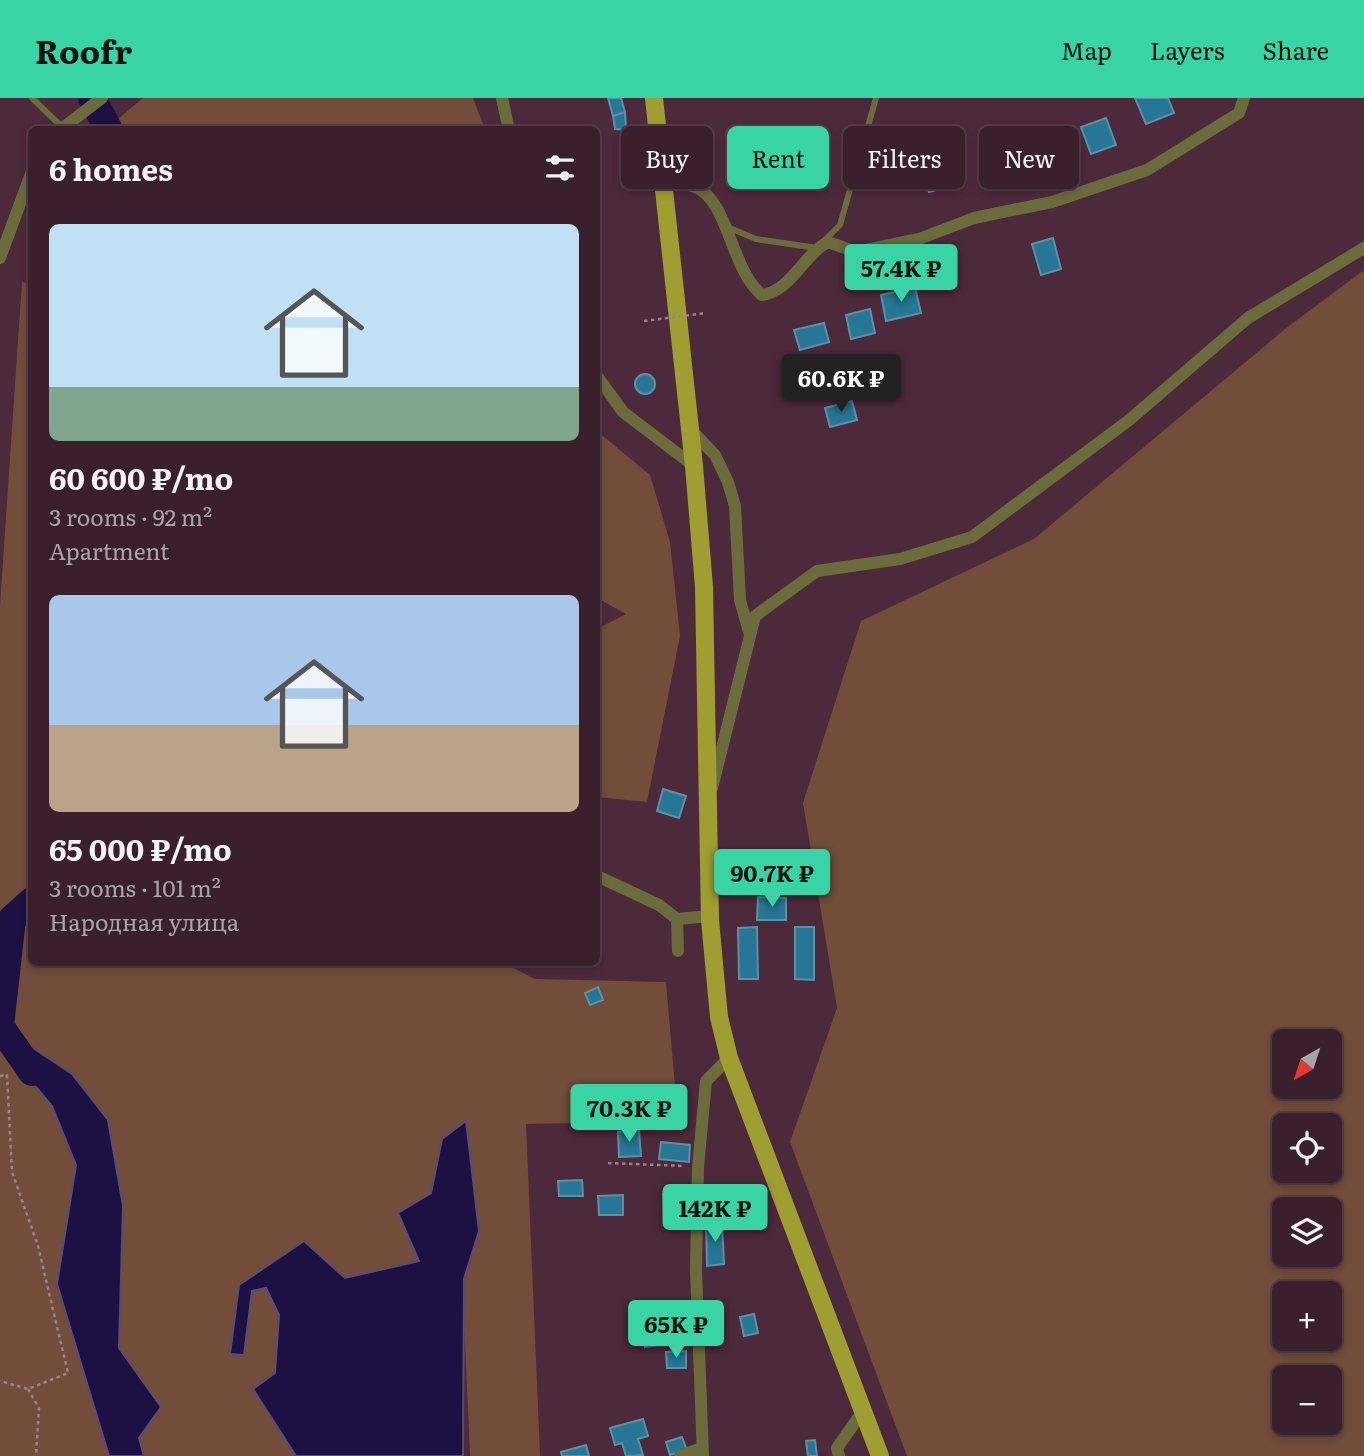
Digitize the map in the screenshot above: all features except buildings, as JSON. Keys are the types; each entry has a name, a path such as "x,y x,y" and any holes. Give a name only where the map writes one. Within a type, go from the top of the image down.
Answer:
{"main road":[{"path":"654,98 657,126"},
{"path":"664,189 694,466 704,587 710,916 719,1017 729,1058 880,1456"}],"street":[{"path":"63,126 102,98"},
{"path":"502,98 508,126"},
{"path":"698,189 706,195 726,227 748,285 762,295 772,294 817,248 828,242 856,252 919,239 974,218 1052,202 1147,170 1239,113 1244,98"},
{"path":"0,258 28,182"},
{"path":"708,805 755,616 817,571 900,559 972,537 1128,421 1248,318 1364,248"},
{"path":"600,380 623,412 694,466"},
{"path":"690,429 715,455 728,482 735,506 740,600 750,636"},
{"path":"600,877 659,905 677,919 710,916"},
{"path":"677,919 678,951"},
{"path":"680,1456 702,1452 696,1270 698,1167 706,1081 729,1058"},
{"path":"839,1456 836,1448 863,1410"}],"lane":[{"path":"32,98 59,126"},
{"path":"726,227 756,239 817,248 840,225 876,98"}],"path":[{"path":"644,321 706,313"},
{"path":"0,1076 7,1075 12,1172 38,1246 68,1373 28,1390"},
{"path":"608,1163 698,1167"},
{"path":"0,1381 28,1390 39,1408 36,1456"}],"shaded area":[{"path":"143,98 473,98 484,126 110,126"},
{"path":"1364,270 1364,1456 907,1456 790,1142 837,1008 803,803 861,621 1034,539 1285,329"},
{"path":"22,282 28,283 28,966 510,966 535,979 666,982 678,1121 526,1124 540,1456 470,1456 463,1297 341,1456 0,1456 0,605"},
{"path":"600,433 650,475 670,542 680,636 647,802 600,797 600,627 626,614 600,600"},
{"path":"15,1036 72,1074 108,1120 123,1206 119,1348 161,1407 139,1438 144,1456 109,1456 57,1284 76,1165 52,1106 6,1051"},
{"path":"466,1121 479,1231 464,1279 463,1456 296,1456 253,1389 275,1373 279,1315 266,1288 252,1291 244,1355 230,1354 239,1285 304,1241 345,1278 419,1261 398,1213 431,1193 442,1139"}],"waterway":[{"path":"92,98 107,126"},
{"path":"28,905 12,919 0,1026 32,1072"}]}
